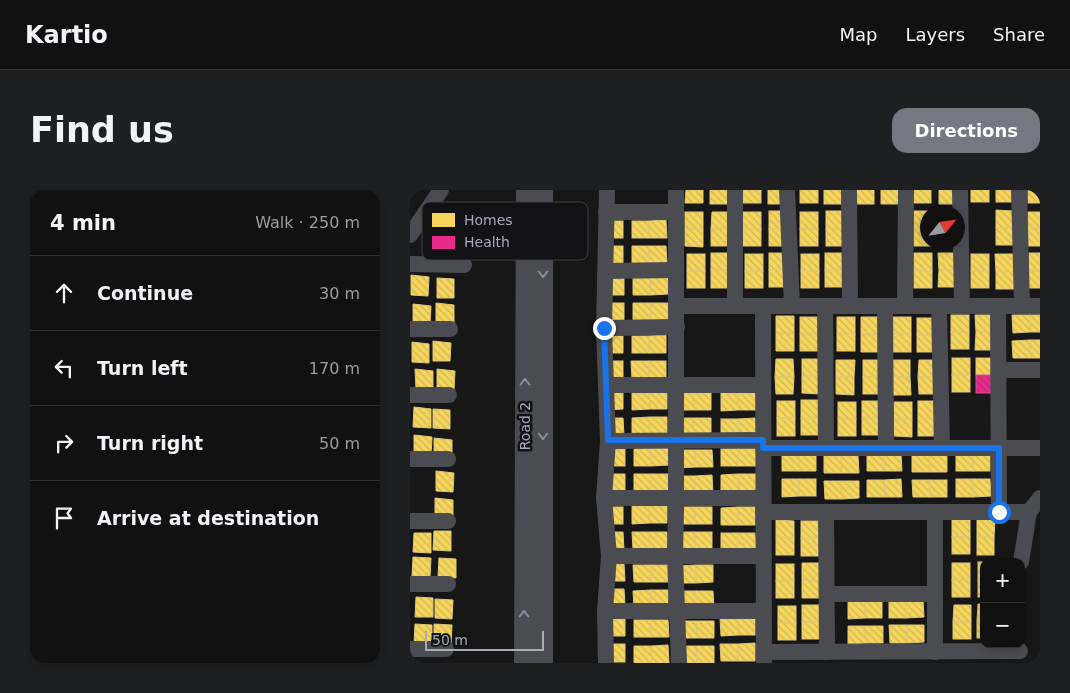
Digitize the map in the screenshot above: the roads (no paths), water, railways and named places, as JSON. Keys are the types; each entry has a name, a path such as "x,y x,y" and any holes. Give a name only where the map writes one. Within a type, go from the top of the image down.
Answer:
{"street":[{"path":"433,202 441,190"},
{"path":"606,663 605,611 609,556 604,498 608,440 604,328 607,271 607,190"},
{"path":"676,190 677,440 675,556 679,659"},
{"path":"735,190 735,306"},
{"path":"787,190 792,306"},
{"path":"849,190 850,306"},
{"path":"905,306 906,190"},
{"path":"960,190 962,306"},
{"path":"1019,190 1022,306"},
{"path":"606,212 676,212"},
{"path":"410,235 422,218"},
{"name":"Road 2","path":"524,663 526,260"},
{"name":"Road 2","path":"543,260 543,663"},
{"path":"410,264 464,265"},
{"path":"607,271 676,270"},
{"path":"676,306 1040,306"},
{"path":"762,306 764,657 827,652 1020,653"},
{"path":"825,306 826,448"},
{"path":"885,306 886,448"},
{"path":"939,306 942,448"},
{"path":"998,306 999,512"},
{"path":"604,328 677,327"},
{"path":"410,329 450,329"},
{"path":"999,370 1040,370"},
{"path":"606,385 763,385"},
{"path":"410,395 450,395"},
{"path":"608,440 677,440 826,448 1040,448"},
{"path":"410,459 448,459"},
{"path":"604,498 763,505 826,512 1029,512"},
{"path":"1022,558 1029,512 1040,498"},
{"path":"826,512 827,652"},
{"path":"935,512 936,652"},
{"path":"410,521 448,521"},
{"path":"609,556 764,556"},
{"path":"410,584 448,584"},
{"path":"827,594 935,594"},
{"path":"605,611 764,612"},
{"path":"410,649 446,649"}]}
